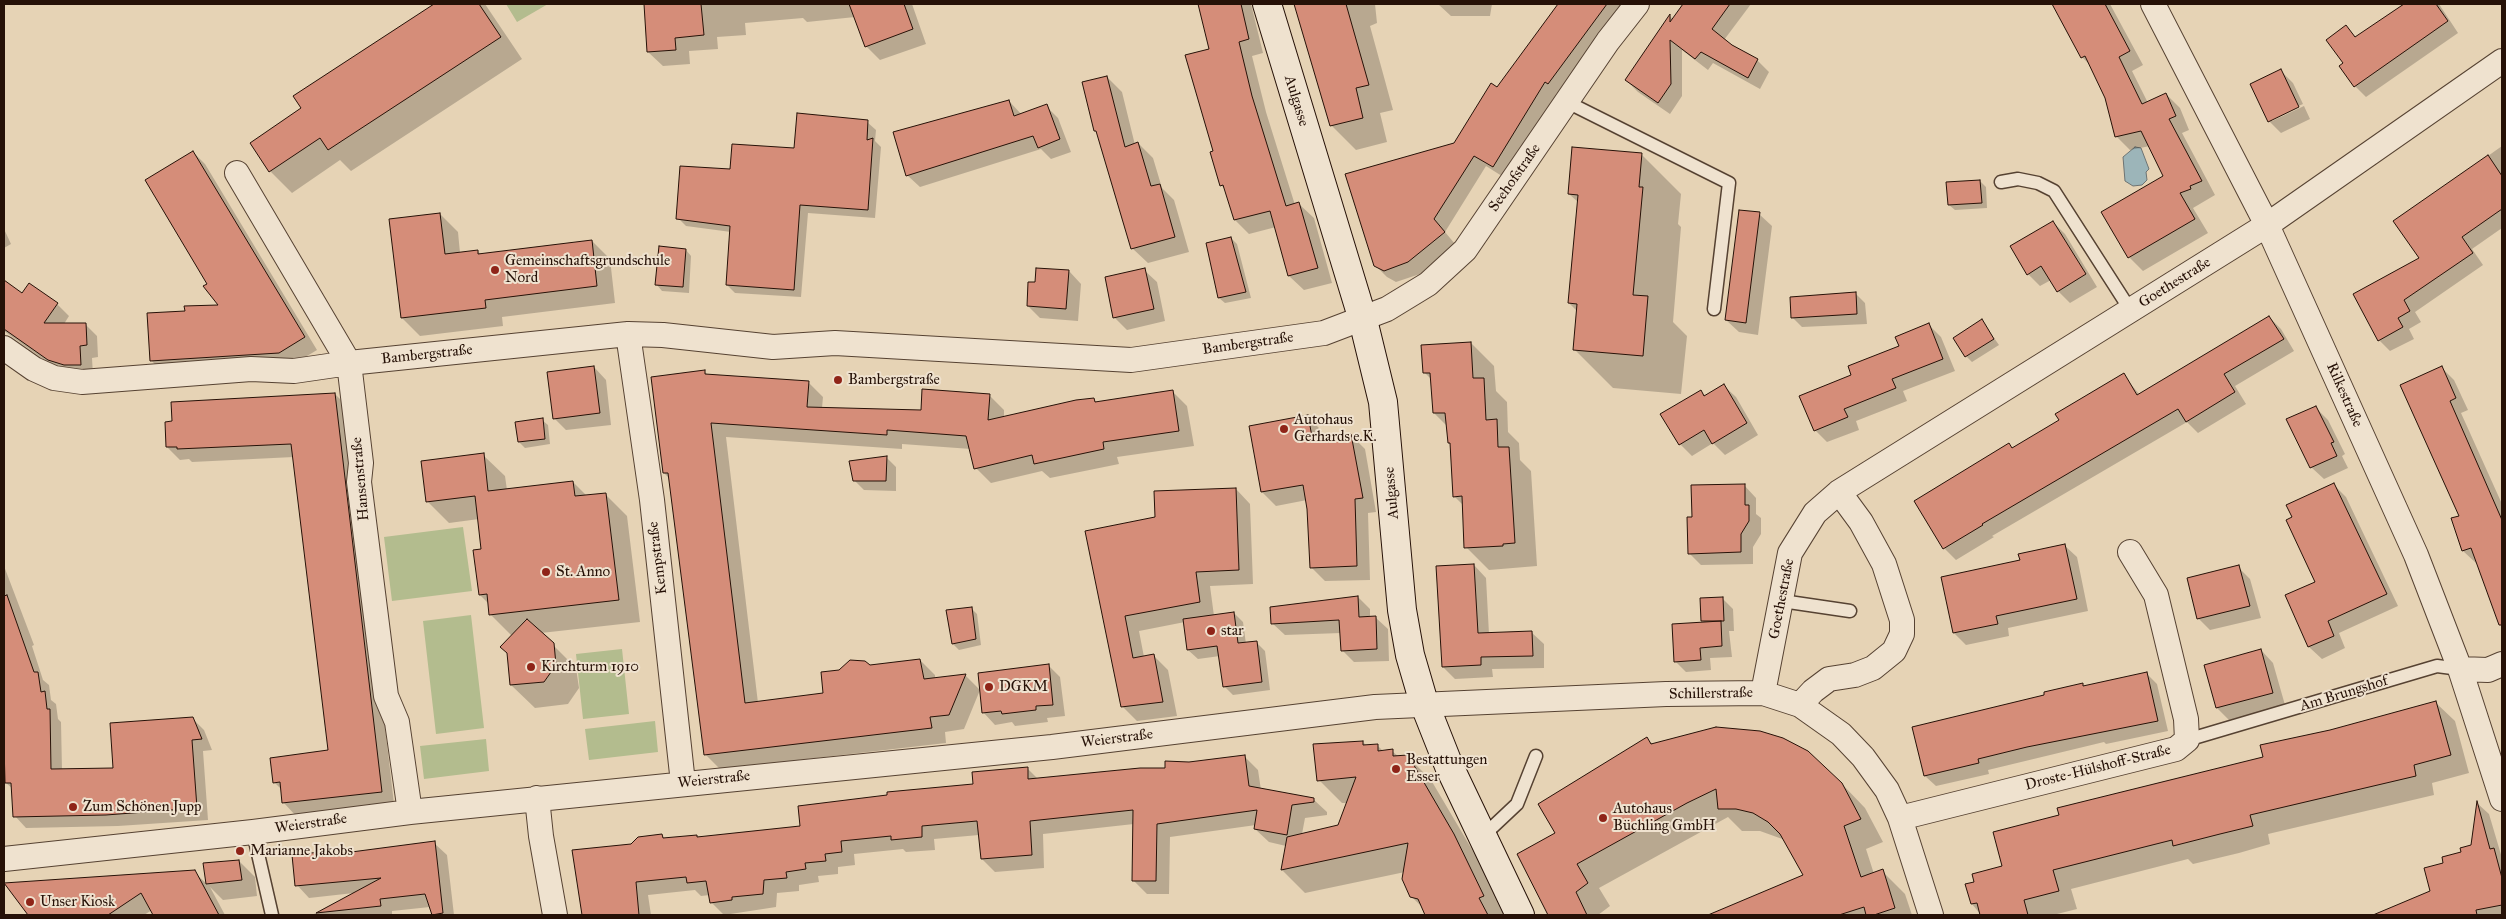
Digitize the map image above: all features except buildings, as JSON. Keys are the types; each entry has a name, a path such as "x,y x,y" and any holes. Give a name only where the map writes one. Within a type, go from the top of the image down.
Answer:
{"main road":[{"name":"Aulgasse","path":"1268,4 1363,320 1383,402 1402,610 1410,655 1424,703 1450,766 1520,915"}],"street":[{"name":"Seehofstraße","path":"1363,320 1387,309 1428,284 1465,250 1637,4"},
{"name":"Rilkestraße","path":"2153,4 2267,225 2416,555 2460,669 2502,799"},
{"name":"Goethestraße","path":"1763,693 1790,553 1815,513 1839,492 2267,225 2502,61"},
{"name":"Hansenstraße","path":"238,173 348,363 361,463 359,482 386,696 397,722 410,812"},
{"name":"Bambergstraße","path":"4,348 34,369 54,378 82,382 251,369 294,371 348,363 628,334 663,335 773,347 836,343 1131,360 1324,333 1363,320"},
{"name":"Kempstraße","path":"628,334 653,510 683,783"},
{"path":"1800,705 1813,691 1829,679 1855,675 1873,668 1894,651 1902,634 1902,620 1884,564 1861,522 1839,492"},
{"name":"Droste-Hülshoff-Straße","path":"1900,818 2176,749 2187,740 2186,719 2156,595 2130,552"},
{"name":"Am Brungshof","path":"2460,669 2488,670 2502,664"},
{"name":"Schillerstraße","path":"1424,703 1666,694 1763,693 1800,705 1841,734 1863,756 1887,790 1900,818 1931,915"},
{"name":"Weierstraße","path":"9,852 253,832 538,798 1052,747 1424,703"},
{"path":"538,798 541,836 555,915"}],"lane":[{"path":"1567,102 1728,184 1714,309"},
{"path":"2001,182 2018,179 2038,182 2054,191 2131,310"},
{"path":"1782,601 1850,611"},
{"name":"Am Brungshof","path":"2187,740 2437,666 2460,669"},
{"path":"1483,836 1518,804 1536,756"},
{"path":"253,832 272,915"}],"green space":[{"path":"506,4 548,4 517,22"},
{"path":"463,527 472,591 392,601 384,537"},
{"path":"471,615 484,728 436,734 423,621"},
{"path":"622,649 629,714 583,719 576,654"},
{"path":"655,721 658,752 589,760 585,729"},
{"path":"486,739 489,771 424,779 420,746"}],"water":[{"path":"2135,147 2141,148 2149,169 2146,172 2147,180 2142,185 2133,186 2125,181 2123,157"}],"place":[{"name":"Gemeinschaftsgrundschule Nord","path":"495,270"},
{"name":"Bambergstraße","path":"838,380"},
{"name":"Autohaus Gerhards e.K.","path":"1284,429"},
{"name":"St. Anno","path":"546,572"},
{"name":"star","path":"1211,631"},
{"name":"Kirchturm 1910","path":"531,667"},
{"name":"DGKM","path":"989,687"},
{"name":"Bestattungen Esser","path":"1396,769"},
{"name":"Zum Schönen Jupp","path":"73,807"},
{"name":"Autohaus Büchling GmbH","path":"1603,818"},
{"name":"Marianne Jakobs","path":"240,851"},
{"name":"Unser Kiosk","path":"30,902"}]}
